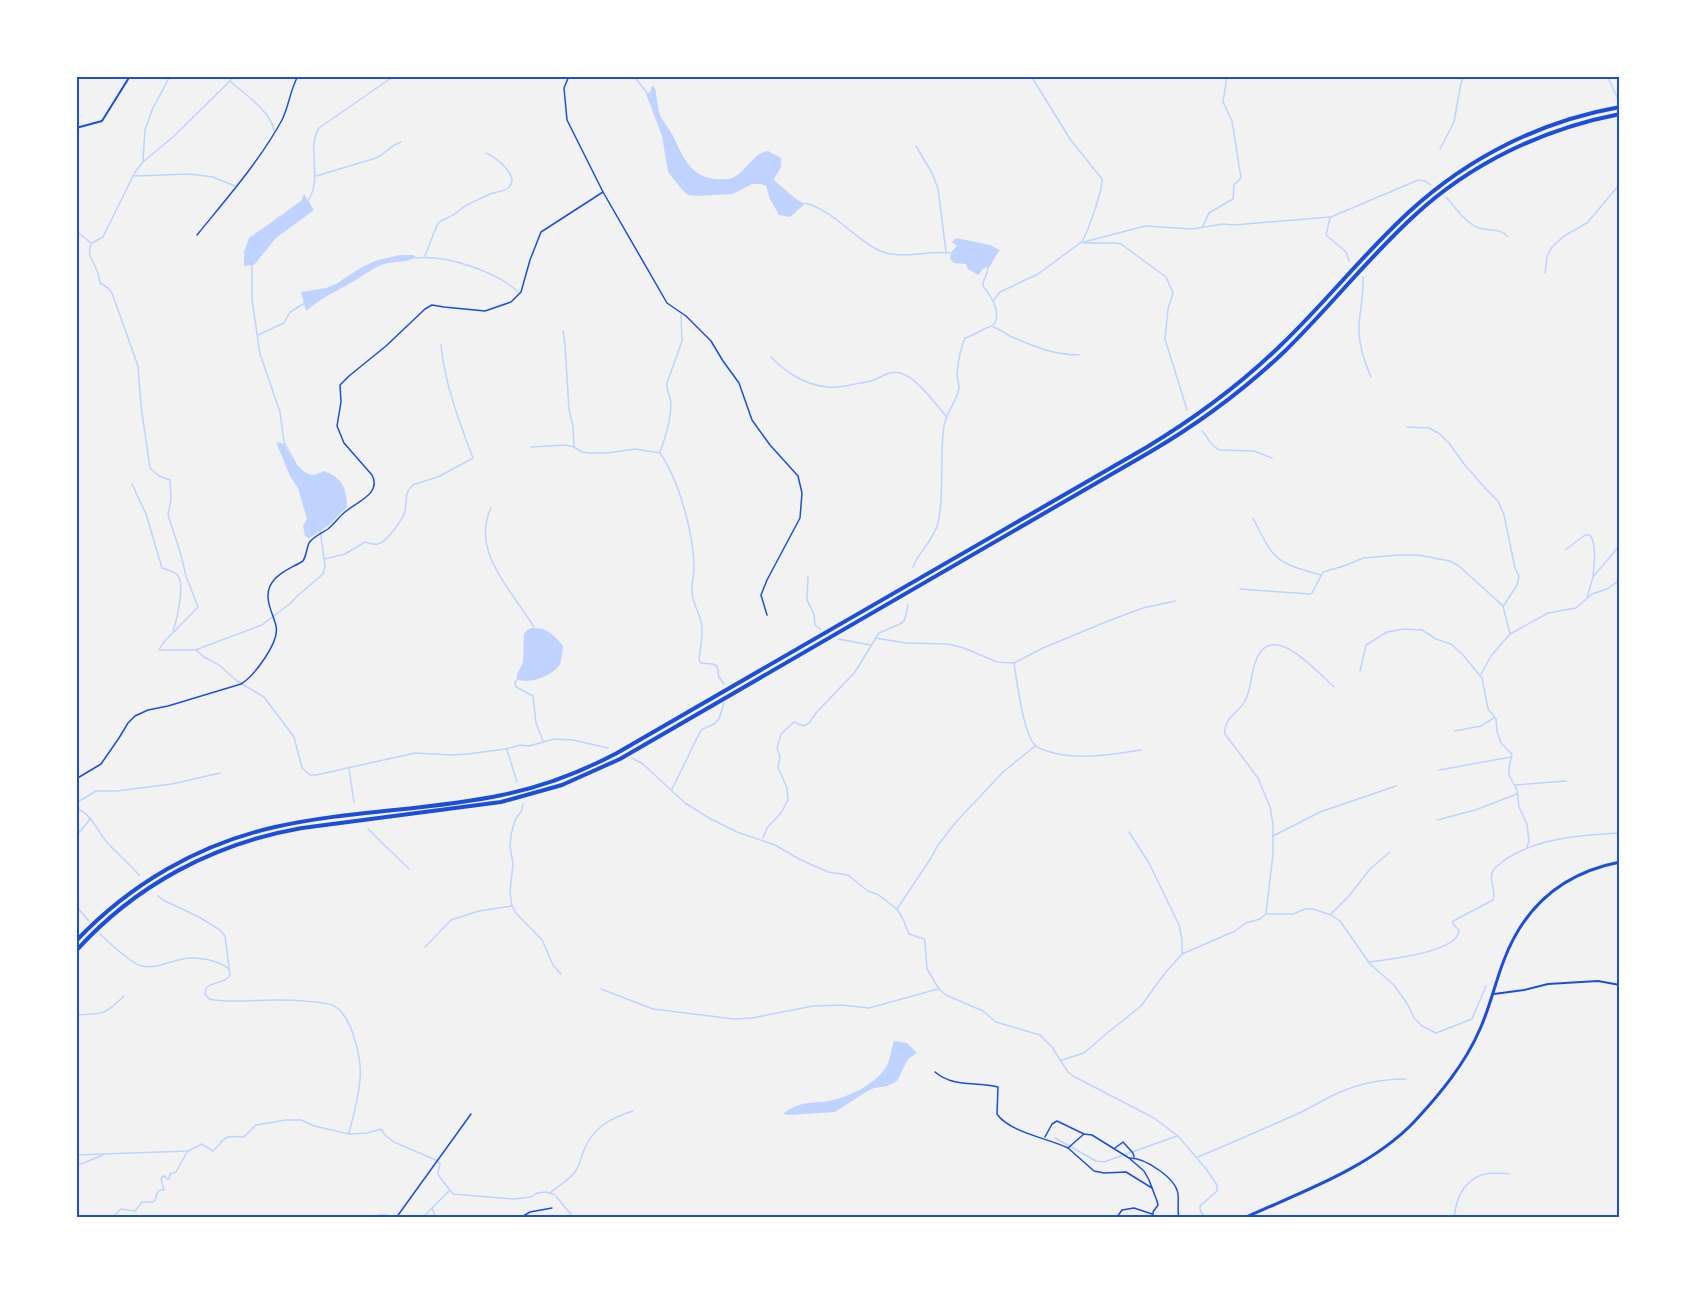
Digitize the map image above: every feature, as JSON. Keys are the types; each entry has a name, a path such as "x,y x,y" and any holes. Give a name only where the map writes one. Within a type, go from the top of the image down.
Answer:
{"highway":[{"path":"76,941 114,905 148,881 183,860 234,838 301,822 475,800 512,793 560,778 617,753 1147,447 1196,415 1268,358 1400,220 1461,170 1501,147 1542,128 1620,107"},
{"path":"76,951 108,919 152,886 199,860 236,845 295,829 513,800 574,780 620,759 1193,426 1234,396 1272,363 1400,229 1465,176 1498,156 1545,135 1620,114"}],"main road":[{"path":"1244,1218 1362,1162 1390,1143 1413,1123 1445,1086 1480,1031 1504,960 1529,913 1557,887 1598,867 1620,862"}],"street":[{"path":"76,128 102,121 130,76"},
{"path":"197,235 256,161 283,117 298,76"},
{"path":"569,76 564,88 567,120 603,192 667,303 686,316 711,340 739,382 752,420 770,445 798,476 802,493 800,518 761,596 767,615"},
{"path":"76,779 101,764 135,716 148,710 242,684 250,679 268,653 275,639 277,628 270,613 268,597 272,582 286,570 303,561 309,542 329,528 355,503 368,497 374,486 372,475 345,443 337,426 341,402 340,386 432,305 444,308 485,310 511,302 521,292 541,231 603,192"},
{"path":"1494,994 1548,984 1598,981 1620,985"},
{"path":"935,1072 948,1080 998,1087 996,1109 998,1117 1018,1130 1068,1148 1094,1171 1126,1172 1153,1189"},
{"path":"396,1218 471,1114"},
{"path":"1045,1138 1052,1124 1057,1121 1084,1134 1092,1135 1129,1158 1144,1171 1158,1205 1153,1216 1141,1210 1129,1208 1122,1210 1118,1217"},
{"path":"1068,1148 1084,1134"},
{"path":"1113,1150 1123,1142 1133,1153 1134,1158"},
{"path":"1129,1158 1143,1160 1169,1179 1178,1193 1179,1218"},
{"path":"520,1218 530,1212 552,1208"}],"water":[{"path":"652,86 655,88 661,118 692,169 705,177 732,178 742,172 762,152 768,151 781,158 781,167 775,181 805,204 790,217 779,215 766,186 761,184 752,184 733,194 697,196 684,192 668,172 662,136 646,94 650,92"},
{"path":"304,194 314,210 276,238 254,265 244,266 244,252 249,238 301,201"},
{"path":"956,238 990,245 1000,250 990,266 978,275 968,269 966,264 954,263 950,259 951,252 957,246 952,242"},
{"path":"400,255 416,257 379,266 306,311 301,292 326,288 362,267 378,260"},
{"path":"276,442 284,444 296,464 305,472 315,475 324,471 339,480 344,489 347,507 329,525 309,538 305,536 303,526 307,519 298,488 290,476"},
{"path":"532,628 546,630 556,638 563,646 561,659 559,666 545,676 522,681 517,679 517,675 523,662 524,634"},
{"path":"894,1041 907,1043 917,1053 908,1059 897,1081 866,1092 835,1112 783,1114 802,1104 831,1101 860,1090 883,1071 888,1063"}],"waterway":[{"path":"143,161 145,130 152,110 170,76"},
{"path":"92,243 103,237 135,172 143,162 173,137 235,76"},
{"path":"308,201 314,183 314,145 319,128 394,76"},
{"path":"634,76 647,93"},
{"path":"1031,76 1070,139 1102,179 1095,210 1082,241"},
{"path":"1203,226 1209,213 1233,199 1234,185 1241,178 1232,121 1223,102 1227,76"},
{"path":"1440,149 1454,122 1464,76"},
{"path":"1607,76 1619,101"},
{"path":"231,82 263,110 274,130"},
{"path":"316,176 376,158 401,142"},
{"path":"916,146 932,173 938,189 946,252"},
{"path":"425,256 440,221 490,194 508,188 511,184 512,178 506,168 486,153"},
{"path":"134,176 189,174 213,177 235,186"},
{"path":"994,300 1000,292 1038,274 1080,243 1145,226 1192,229 1223,224 1331,217 1418,180 1431,185"},
{"path":"1545,273 1547,256 1552,247 1564,236 1587,223 1620,184"},
{"path":"1446,197 1474,226 1501,232 1507,236"},
{"path":"805,203 826,212 870,246 888,254 950,253"},
{"path":"1330,218 1326,235 1346,252 1349,261"},
{"path":"76,231 91,243"},
{"path":"1084,243 1121,244 1166,277 1173,293 1168,309 1165,339 1187,410"},
{"path":"91,244 90,256 100,283 112,293 138,366 150,468 159,476 170,480 171,499 168,515 198,607 159,650 195,650 262,625 323,574 325,566 320,530"},
{"path":"416,258 442,259 470,266 497,277 518,292"},
{"path":"252,263 252,300 260,354 280,412 284,442 296,464"},
{"path":"913,567 938,523 944,426 959,388 957,374 965,338 995,323 997,313 994,303 983,286 988,265"},
{"path":"1363,277 1359,338 1371,377"},
{"path":"258,335 284,323 290,312 305,303"},
{"path":"660,452 668,428 671,409 667,383 682,341 681,315"},
{"path":"993,327 1018,340 1043,349 1079,355"},
{"path":"563,331 574,446"},
{"path":"325,559 345,554 365,542 375,544 382,542 401,519 405,511 407,494 413,485 440,476 473,458 449,389 441,345"},
{"path":"771,357 797,377 820,386 845,386 872,381 889,373 900,373 919,385 947,417"},
{"path":"1407,427 1429,428 1440,434 1498,501 1504,515 1515,568 1519,576 1517,585 1504,605"},
{"path":"1202,431 1220,450 1254,451 1272,458"},
{"path":"531,447 565,445 589,453 635,449 660,453 679,493 688,524 694,568 692,595 702,626 699,660 701,663 717,666 719,677 724,684"},
{"path":"132,484 146,514 162,568 174,572 179,577 180,596 173,631"},
{"path":"491,508 486,524 486,540 490,556 506,586 534,627"},
{"path":"1253,518 1266,543 1277,557 1294,567 1321,575"},
{"path":"1565,550 1585,535 1590,535 1594,550 1593,577"},
{"path":"1587,597 1593,577 1620,545"},
{"path":"1240,589 1310,594 1323,572 1363,558 1418,555 1450,561 1459,566 1503,606 1510,634"},
{"path":"808,576 807,600 814,614 815,625 821,629"},
{"path":"1481,674 1491,656 1510,634 1548,613 1576,608 1592,594 1607,589 1620,580"},
{"path":"875,638 906,643 948,644 997,662 1014,663 1043,648 1108,621 1143,608 1175,601"},
{"path":"763,838 767,828 781,813 788,800 787,788 778,767 780,758 777,748 781,734 794,722 803,726 809,723 855,672 879,633 902,623 908,605"},
{"path":"1360,671 1366,645 1387,632 1404,629 1422,630 1436,639 1451,644 1463,655 1482,678 1488,709 1496,719 1501,743 1512,754 1509,775 1517,790 1519,807 1527,824 1529,841 1527,847"},
{"path":"838,639 871,645"},
{"path":"1266,913 1273,855 1273,824 1270,807 1258,778 1225,734 1225,728 1229,719 1246,699 1255,663 1262,650 1271,645 1282,646 1293,652 1334,687"},
{"path":"196,650 219,665 237,681 264,697 294,737 302,768 310,775 415,753 467,754 520,745 529,746 554,739 573,740 608,748"},
{"path":"1014,663 1027,729 1030,738 1038,748 1076,756 1098,756 1141,750"},
{"path":"518,678 515,683 516,687 533,696 536,723 543,741"},
{"path":"672,789 701,730 719,719 724,703"},
{"path":"1454,731 1481,726 1494,718"},
{"path":"897,909 938,845 956,822 1003,772 1035,746"},
{"path":"507,750 517,782"},
{"path":"1439,770 1511,757"},
{"path":"632,758 643,764 685,803 709,818 737,832 775,845 828,872 848,875 897,909 909,934 924,939 927,969 939,989 946,995 983,1011 996,1022 1040,1035 1052,1047 1073,1076 1154,1118 1178,1136 1217,1185 1217,1191 1200,1206 1205,1218"},
{"path":"349,769 354,802"},
{"path":"76,803 96,791 117,791 172,784 220,773"},
{"path":"1515,785 1566,781"},
{"path":"1273,836 1320,812 1396,786"},
{"path":"1437,820 1475,810 1517,794"},
{"path":"523,804 511,835 510,847 513,863 510,892 512,906 542,940 553,965 561,974"},
{"path":"76,808 89,818 105,840 139,875"},
{"path":"76,836 91,818"},
{"path":"368,829 409,869"},
{"path":"1129,832 1149,863 1179,925 1182,953"},
{"path":"1368,962 1420,954 1447,944 1456,938 1459,930 1453,921 1493,900 1492,872 1515,854 1558,839 1620,833"},
{"path":"1331,914 1349,896 1370,869 1390,852"},
{"path":"158,896 199,917 220,930 225,936 230,975 225,980 206,988 205,994 209,999 308,1001 332,1005 345,1017 354,1038 360,1071 358,1093 349,1133"},
{"path":"76,906 89,921"},
{"path":"425,947 451,920 479,911 512,906"},
{"path":"1062,1060 1084,1053 1141,1006 1182,954 1235,931 1266,914 1293,914 1305,909 1313,909 1331,915 1340,921 1370,964 1394,985 1414,1018 1422,1026 1436,1033 1472,1019 1486,986"},
{"path":"100,934 126,957 142,966 195,958 213,961 229,969"},
{"path":"601,989 653,1009 734,1019 752,1018 813,1006 841,1005 869,1008 938,989"},
{"path":"76,1015 103,1012 124,996"},
{"path":"1198,1157 1346,1090 1371,1082 1406,1079"},
{"path":"550,1193 575,1172 588,1142 598,1129 610,1120 633,1111"},
{"path":"76,1155 188,1151 202,1144 213,1151 225,1138 244,1137 256,1125 286,1120 301,1120 314,1126 349,1134 381,1129 394,1142 438,1161 439,1176 453,1194 513,1199 546,1192 555,1195 574,1218"},
{"path":"1055,1138 1096,1161 1104,1162 1177,1136"},
{"path":"112,1218 121,1209 135,1211 142,1202 153,1202 157,1193 164,1190 162,1177 169,1179 170,1174 176,1172 187,1152"},
{"path":"76,1166 103,1155"},
{"path":"1454,1218 1459,1197 1472,1180 1488,1173 1509,1174"},
{"path":"422,1218 449,1191"},
{"path":"432,1208 436,1218"},
{"path":"378,1218 378,1215 396,1217"}]}
